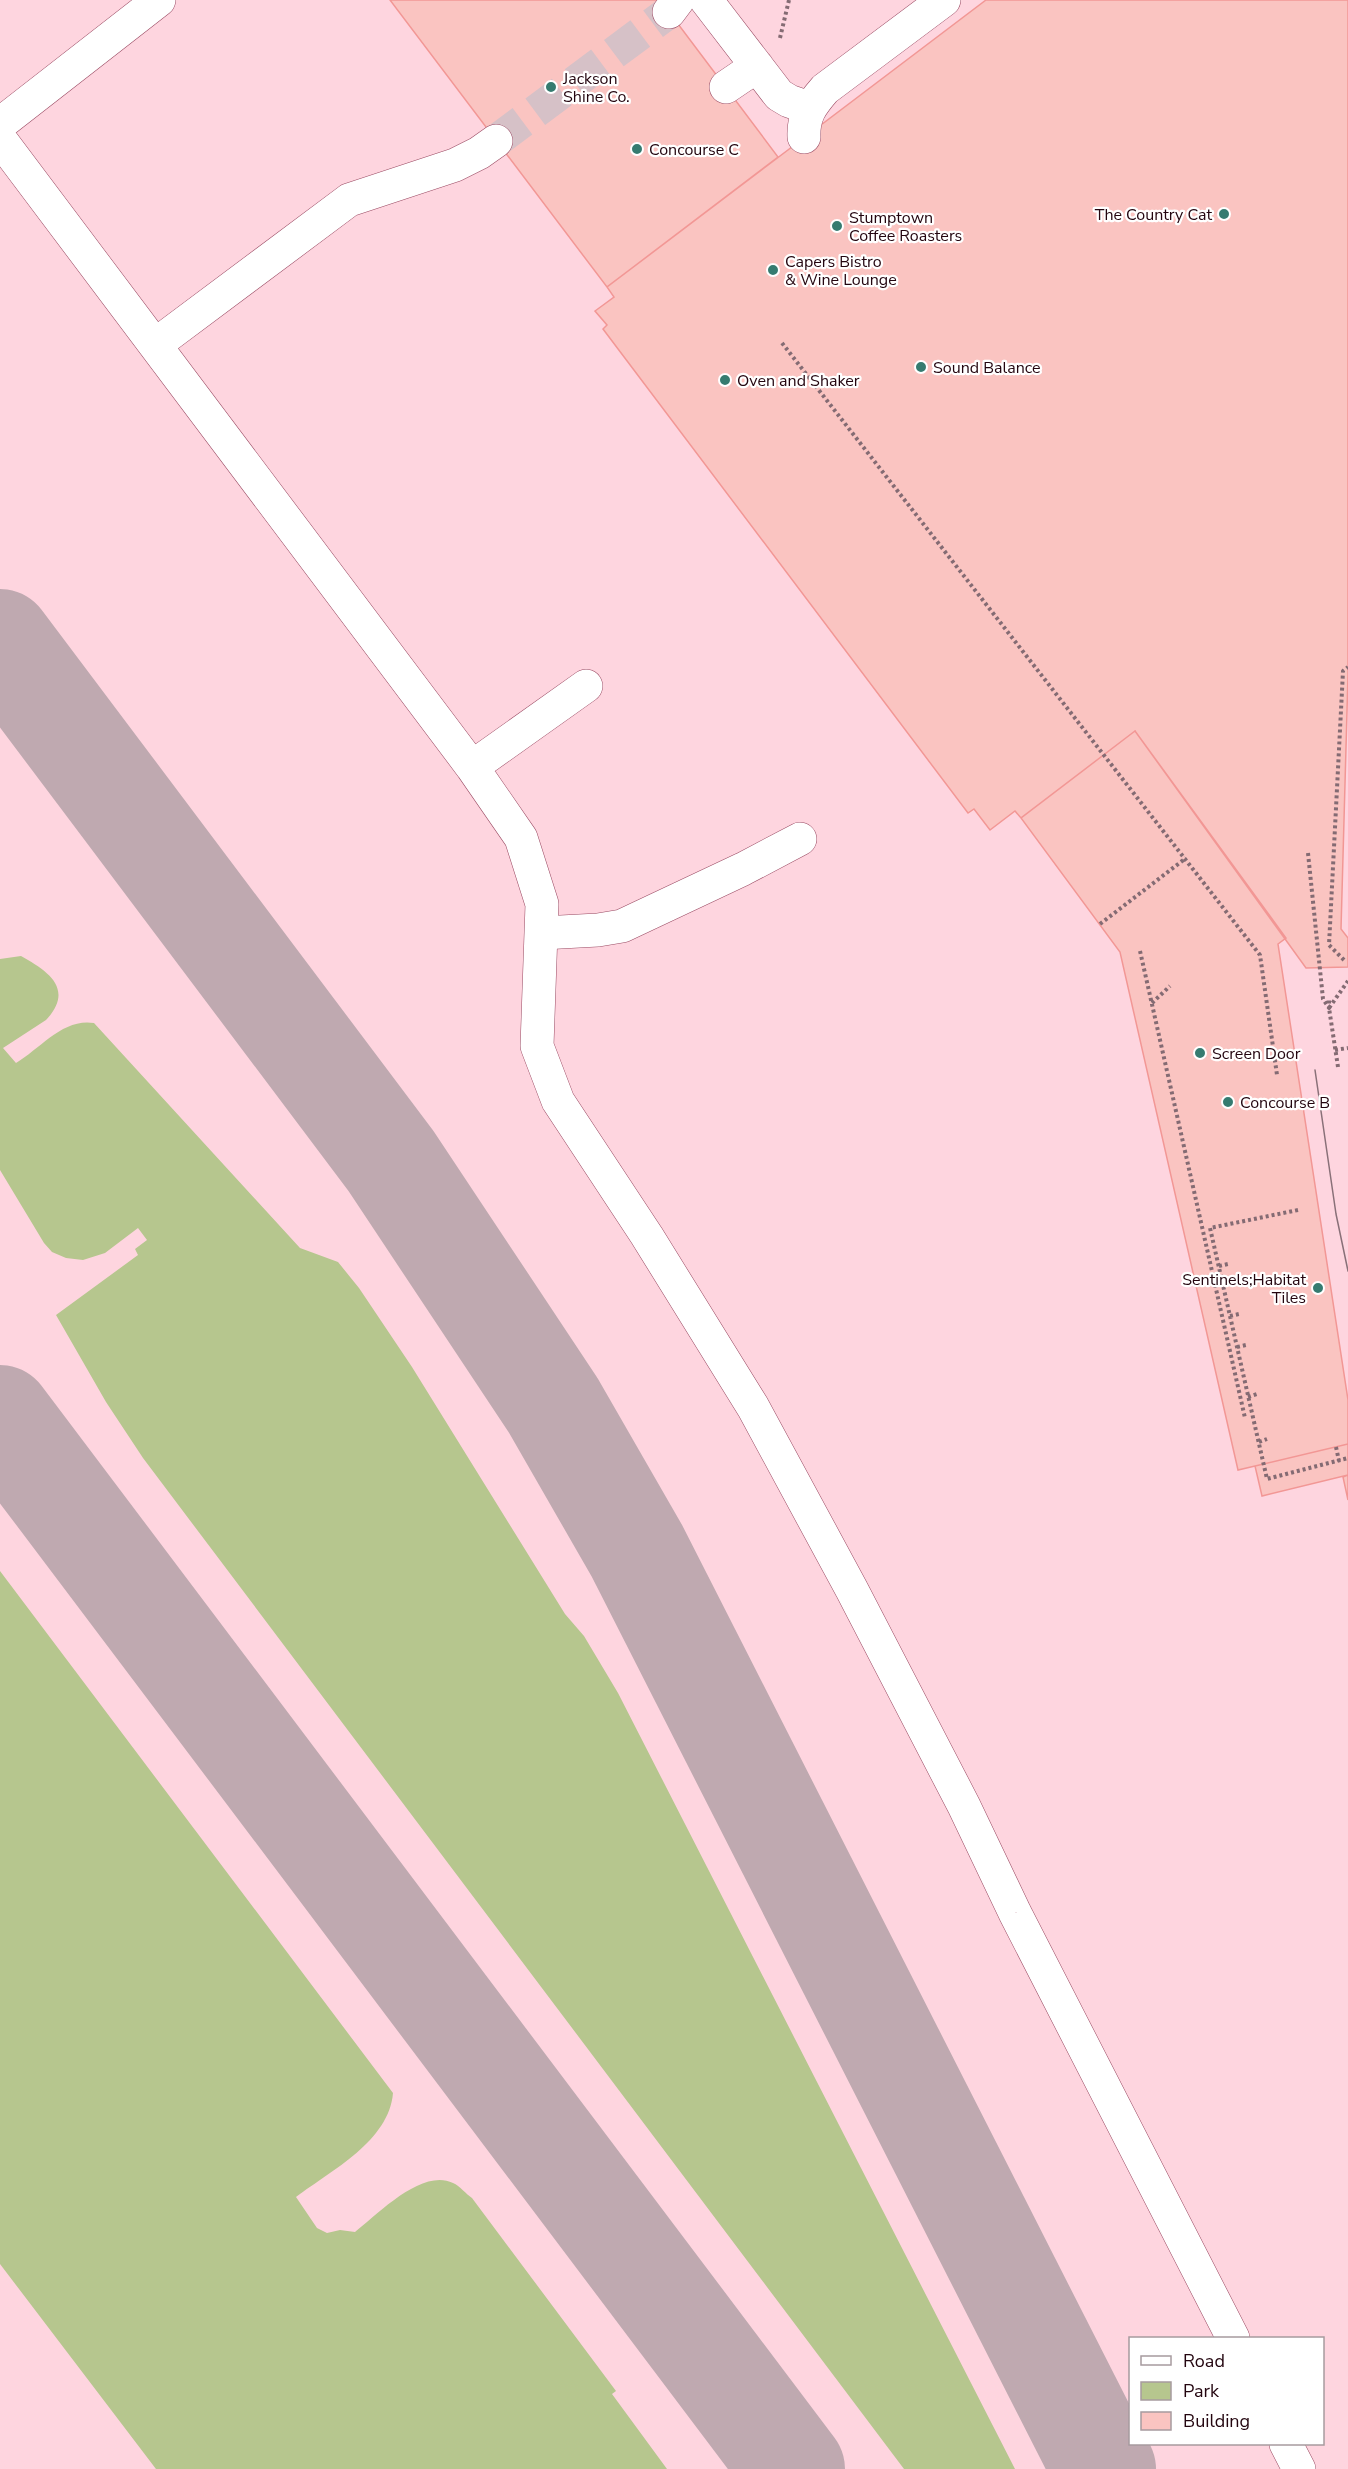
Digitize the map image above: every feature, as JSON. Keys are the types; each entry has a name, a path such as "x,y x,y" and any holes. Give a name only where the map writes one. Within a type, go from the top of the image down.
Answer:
{"lane":[{"path":"0,124 159,0"},
{"path":"706,0 779,95 789,101 806,123 825,89 944,0"},
{"path":"726,87 757,66"},
{"path":"0,139 472,767 521,838 542,904 537,1047 558,1101 647,1236 753,1407 852,1590 964,1806 1015,1912 1232,2337"},
{"path":"155,345 349,200 455,165 483,149"},
{"path":"472,767 586,686"},
{"path":"542,933 598,930 622,926 800,839"},
{"path":"1287,2445 1299,2469"}],"path":[{"path":"782,343 1260,955 1277,1075"},
{"path":"1344,960 1329,945 1343,671 1348,668"},
{"path":"1308,853 1323,999 1329,1008"},
{"path":"1100,924 1186,858"},
{"path":"1140,951 1245,1418"},
{"path":"1329,1008 1348,981"},
{"path":"1152,1003 1170,986"},
{"path":"1329,998 1338,1067"},
{"path":"1335,1050 1348,1048"},
{"path":"1298,1210 1210,1228 1267,1479 1348,1458"},
{"path":"1219,1266 1228,1264"},
{"path":"1230,1316 1239,1314"},
{"path":"1237,1347 1246,1345"},
{"path":"1248,1397 1257,1394"},
{"path":"1258,1442 1267,1439"},
{"path":"1336,1447 1339,1461"}],"shaded area":[{"path":"0,0 1348,0 1348,2469 0,2469"}],"green space":[{"path":"21,956 48,975 58,990 58,999 46,1020 3,1048 16,1063 62,1030 72,1025 94,1023 300,1248 338,1262 359,1288 412,1367 565,1614 584,1636 618,1693 1015,2469 904,2469 143,1458 106,1402 56,1315 138,1255 135,1249 147,1240 138,1228 105,1253 83,1260 66,1258 52,1252 44,1243 0,1170 0,959"},
{"path":"0,1571 393,2093 389,2110 381,2126 370,2140 341,2165 296,2197 317,2228 327,2233 340,2230 355,2232 414,2187 441,2180 458,2186 472,2198 616,2391 612,2394 667,2469 156,2469 0,2264"}],"building":[{"name":"Concourse C","path":"390,0 660,0 778,157 607,287"},
{"path":"986,0 1348,0 1348,675 1341,929 1348,938 1348,967 1306,968 1135,731 1021,818 1015,811 990,830 974,809 968,813 603,329 607,325 595,311 614,297 607,287"},
{"name":"Concourse B","path":"1135,731 1286,938 1278,944 1348,1400 1348,1444 1238,1470 1120,952 1021,818"},
{"path":"1348,1444 1348,1475 1262,1496 1255,1466"},
{"path":"1348,1475 1348,1500 1343,1477"}],"taxiway":[{"path":"0,641 391,1161 553,1405 637,1551 1104,2469"},
{"path":"0,1417 793,2469"}],"tunnel":[{"path":"496,141 669,12"}],"tram line":[{"path":"1315,1070 1336,1214 1348,1271"}],"place":[{"name":"Jackson Shine Co.","path":"551,87"},
{"name":"Concourse C","path":"637,149"},
{"name":"The Country Cat","path":"1224,214"},
{"name":"Stumptown Coffee Roasters","path":"837,226"},
{"name":"Capers Bistro & Wine Lounge","path":"773,270"},
{"name":"Sound Balance","path":"921,367"},
{"name":"Oven and Shaker","path":"725,380"},
{"name":"Screen Door","path":"1200,1053"},
{"name":"Concourse B","path":"1228,1102"},
{"name":"Sentinels;Habitat Tiles","path":"1318,1288"}]}
